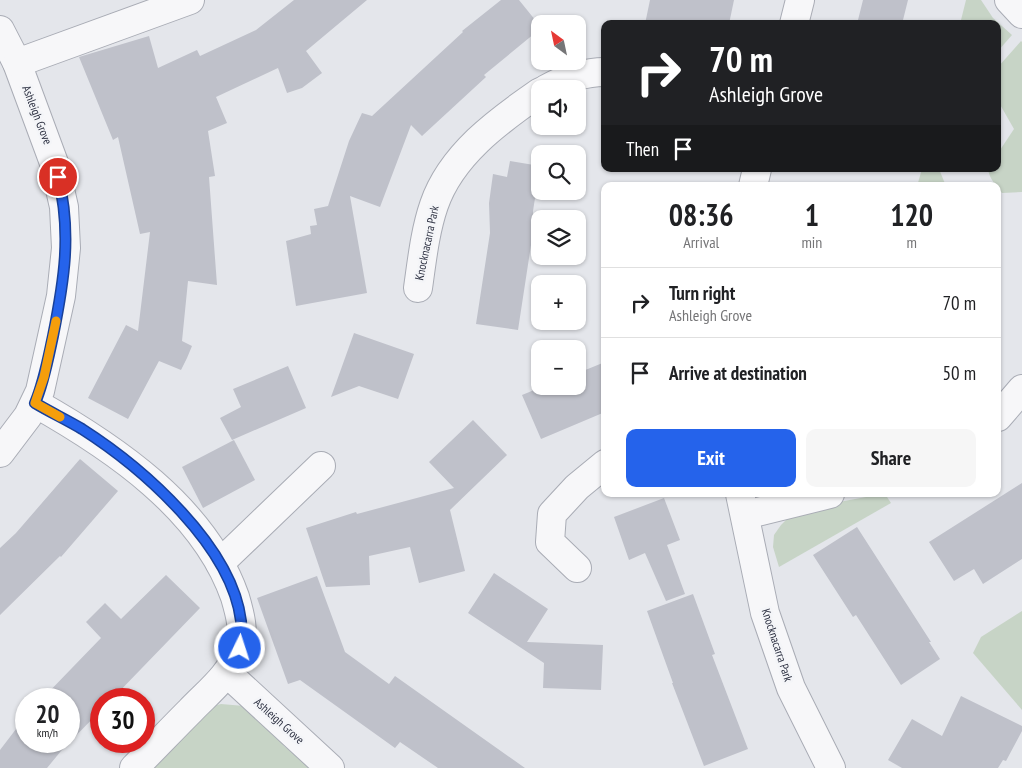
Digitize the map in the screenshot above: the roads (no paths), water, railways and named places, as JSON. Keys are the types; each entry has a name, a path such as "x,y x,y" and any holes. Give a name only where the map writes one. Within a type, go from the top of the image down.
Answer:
{"street":[{"path":"17,63 190,0"},
{"path":"795,20 800,0"},
{"path":"1009,0 1022,14"},
{"name":"Ashleigh Grove","path":"0,30 17,63 54,163 63,198 66,227 66,248 61,296 44,377 35,403 20,428 0,452"},
{"path":"562,80 579,75 601,72"},
{"name":"Knocknacarra Park","path":"418,288 429,220 444,182 454,166 481,138 531,98"},
{"path":"1001,414 1022,389"},
{"path":"35,403 82,429 156,487 193,526 220,564 231,585 239,610 241,623 240,648 227,673 134,768"},
{"path":"220,564 321,466"},
{"path":"577,568 550,542 552,514 577,487 601,467"},
{"name":"Knocknacarra Park","path":"804,497 743,504 765,613 790,688 831,768"},
{"name":"Ashleigh Grove","path":"227,673 330,768"}]}
